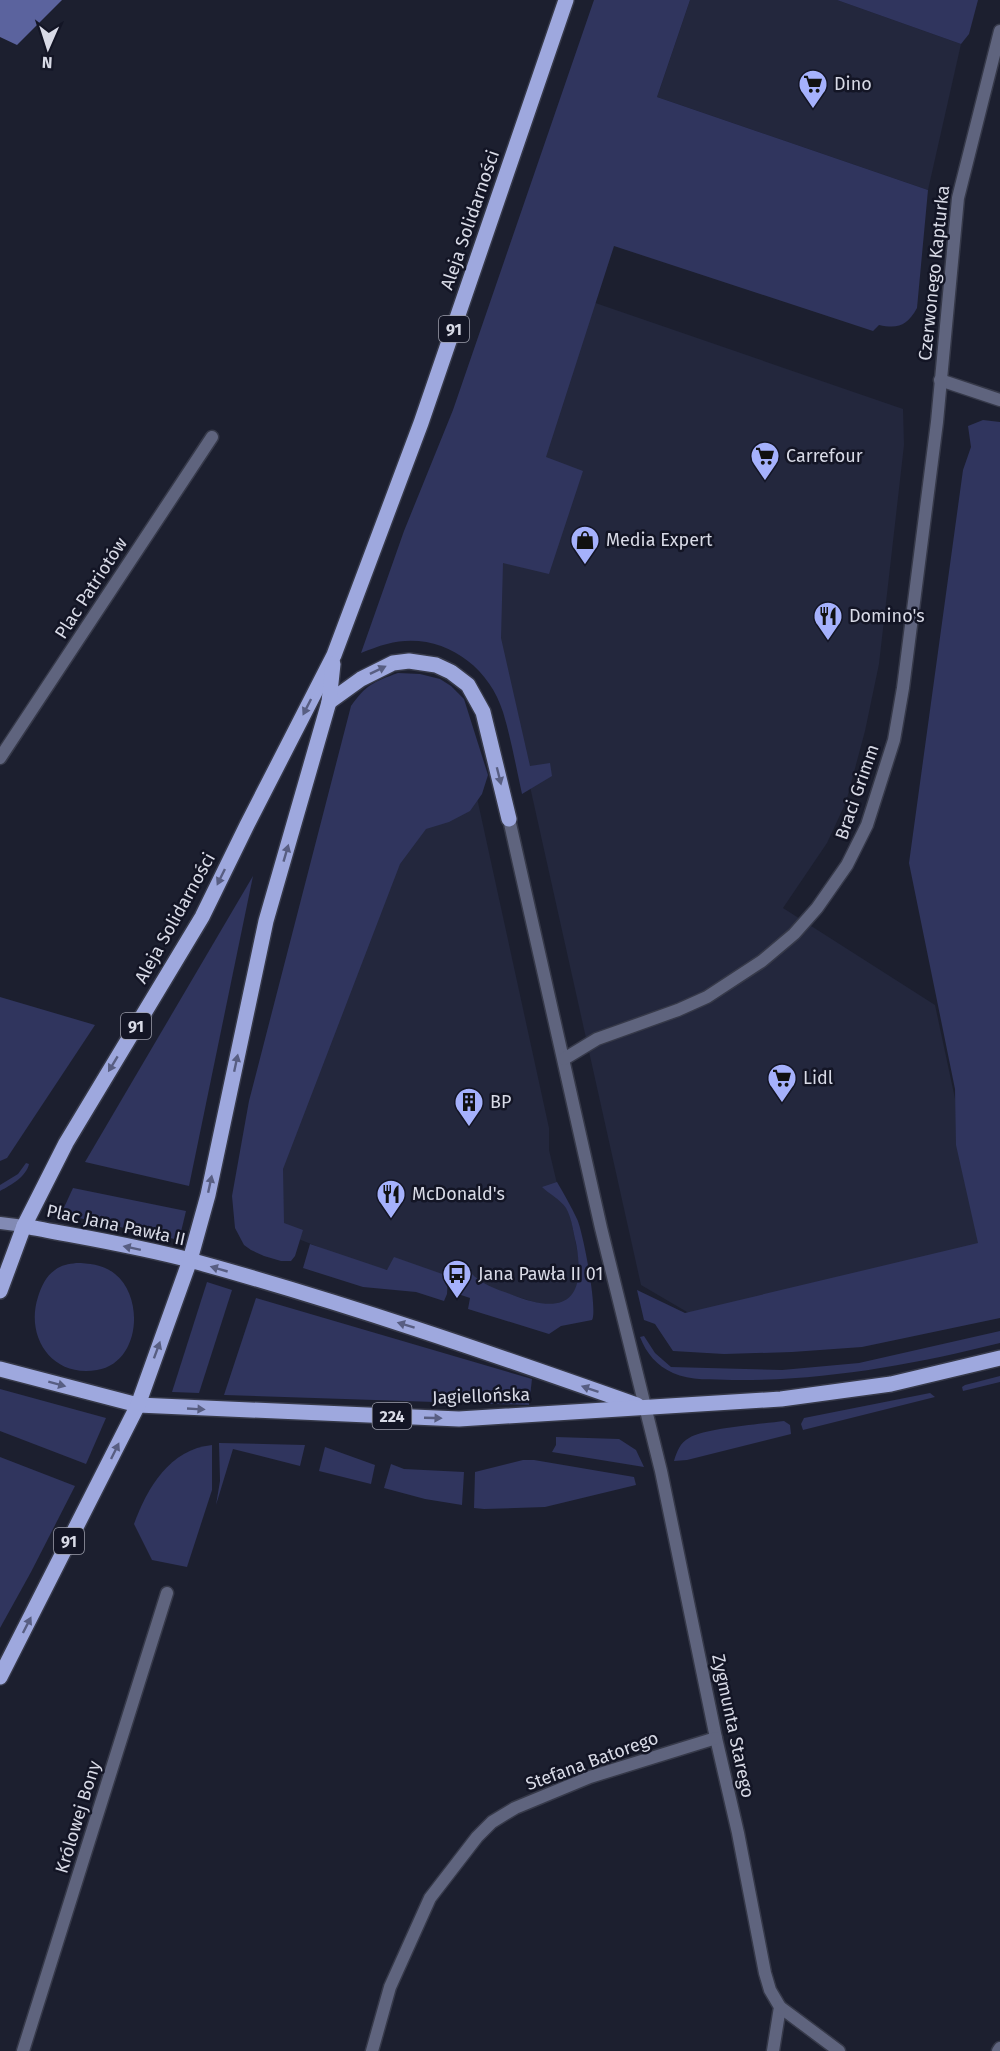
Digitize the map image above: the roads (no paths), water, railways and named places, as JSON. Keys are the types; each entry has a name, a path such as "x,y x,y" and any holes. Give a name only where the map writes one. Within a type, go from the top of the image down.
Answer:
{"main road":[{"name":"Aleja Solidarności","path":"24,1226 66,1143 202,917 334,655 421,423 566,0"},
{"name":"Aleja Solidarności","path":"190,1260 208,1195 266,921 329,702 334,655"},
{"path":"329,702 362,679 393,663 409,661 436,665 451,672 468,685 483,712 510,819"},
{"name":"Plac Jana Pawła II","path":"0,1291 24,1226 190,1260 138,1405"},
{"name":"Jagiellońska","path":"190,1260 444,1337 645,1408"},
{"name":"Jagiellońska","path":"138,1405 459,1419 781,1399 880,1386 1000,1358"},
{"path":"0,1369 138,1405"},
{"name":"91","path":"0,1677 138,1405"}],"street":[{"name":"Czerwonego Kapturka","path":"940,380 957,198 1000,31"},
{"path":"940,380 1000,400"},
{"name":"Braci Grimm","path":"564,1059 597,1039 678,1010 707,997 735,980 794,934 827,895 856,849 874,806 894,740 903,688 937,422 940,380"},
{"name":"Plac Patriotów","path":"0,758 212,437"},
{"path":"510,819 564,1059"},
{"name":"Zygmunta Starego","path":"564,1059 601,1228 661,1471 738,1833 765,1973 770,1990 780,2007"},
{"path":"0,1223 24,1226"},
{"name":"Królowej Bony","path":"23,2051 167,1593"},
{"name":"Stefana Batorego","path":"372,2051 390,1987 430,1898 477,1837 492,1822 515,1808 590,1777 716,1738"},
{"path":"772,2051 780,2007 839,2051"}],"place":[{"name":"Dino","path":"813,110"},
{"name":"Carrefour","path":"765,482"},
{"name":"Media Expert","path":"585,566"},
{"name":"Domino's","path":"828,642"},
{"name":"Lidl","path":"782,1104"},
{"name":"BP","path":"469,1128"},
{"name":"McDonald's","path":"391,1220"},
{"name":"Jana Pawła II 01","path":"457,1300"}]}
